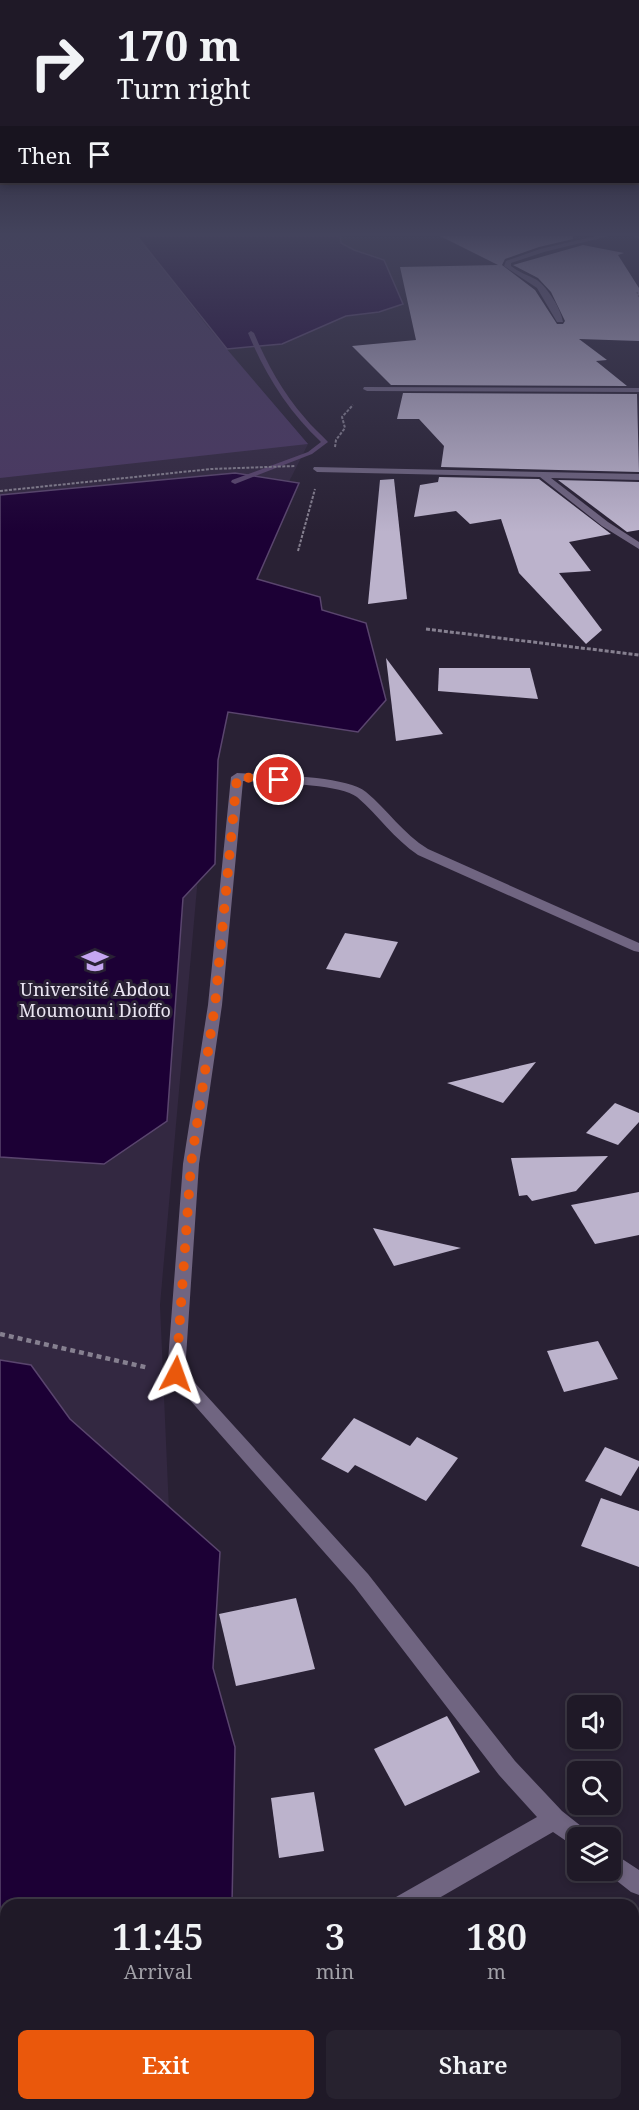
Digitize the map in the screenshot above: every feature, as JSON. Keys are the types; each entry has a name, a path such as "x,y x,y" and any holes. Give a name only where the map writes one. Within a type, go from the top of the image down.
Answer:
{"street":[{"path":"367,389 639,390"},
{"path":"317,469 639,477"},
{"path":"541,474 605,524 639,546"},
{"path":"567,1829 554,1819 507,1768 361,1580 176,1374 191,1164 215,1005 237,777 321,783 351,790 365,798 406,841 423,852 639,948"},
{"path":"414,1899 554,1819"},
{"path":"621,1870 639,1884"}],"path":[{"path":"0,491 211,469 288,466 317,469"},
{"path":"426,629 639,655"},
{"path":"0,1334 176,1374"}],"shaded area":[{"name":"Université Abdou Moumouni Dioffo","path":"0,334 234,334 227,349 308,444 221,617 160,1305 175,1647 10,1899 0,1899"},
{"path":"0,334 214,334 308,444 0,478"},
{"path":"215,334 304,334 282,344 227,349"},
{"path":"235,473 299,483 257,579 320,597 322,610 366,623 386,700 358,732 228,712 218,760 215,864 183,898 167,1121 104,1164 0,1157 0,495"},
{"path":"0,1360 31,1365 70,1419 220,1552 213,1668 235,1747 232,1899 0,1899"}],"building":[{"path":"415,334 639,334 639,341 579,339 607,360 596,361 627,386 391,385 352,346 416,340"},
{"path":"403,393 637,394 639,472 441,467 444,446 419,419 397,419"},
{"path":"439,477 539,479 611,534 569,542 591,571 559,573 602,630 586,644 519,573 501,519 470,524 456,511 414,517 420,485 438,482"},
{"path":"394,479 407,599 368,604 380,480"},
{"path":"558,480 639,482 639,530 627,532"},
{"path":"386,658 443,734 396,741"},
{"path":"439,668 530,668 538,699 438,691"},
{"path":"345,933 398,942 380,978 326,969"},
{"path":"536,1062 503,1103 447,1083"},
{"path":"615,1103 639,1113 639,1122 618,1145 586,1133"},
{"path":"608,1156 576,1191 532,1201 527,1195 519,1196 511,1158"},
{"path":"639,1192 639,1235 595,1244 571,1205"},
{"path":"373,1228 461,1248 394,1266"},
{"path":"598,1341 618,1379 564,1392 547,1351"},
{"path":"354,1418 410,1446 417,1437 458,1458 426,1501 355,1465 348,1473 321,1459"},
{"path":"605,1447 639,1461 639,1466 621,1496 585,1481"},
{"path":"601,1498 639,1511 639,1567 581,1546"},
{"path":"296,1598 315,1669 236,1686 219,1614"},
{"path":"447,1716 480,1772 405,1806 374,1749"},
{"path":"314,1792 324,1851 279,1858 271,1798"}],"waterway":[{"path":"235,482 310,453 325,442 291,406 264,363 252,334"}],"place":[{"name":"Université Abdou Moumouni Dioffo","path":"95,961"}],"route":[{"path":"176,1374 191,1164 215,1005 237,777 279,780"}]}
